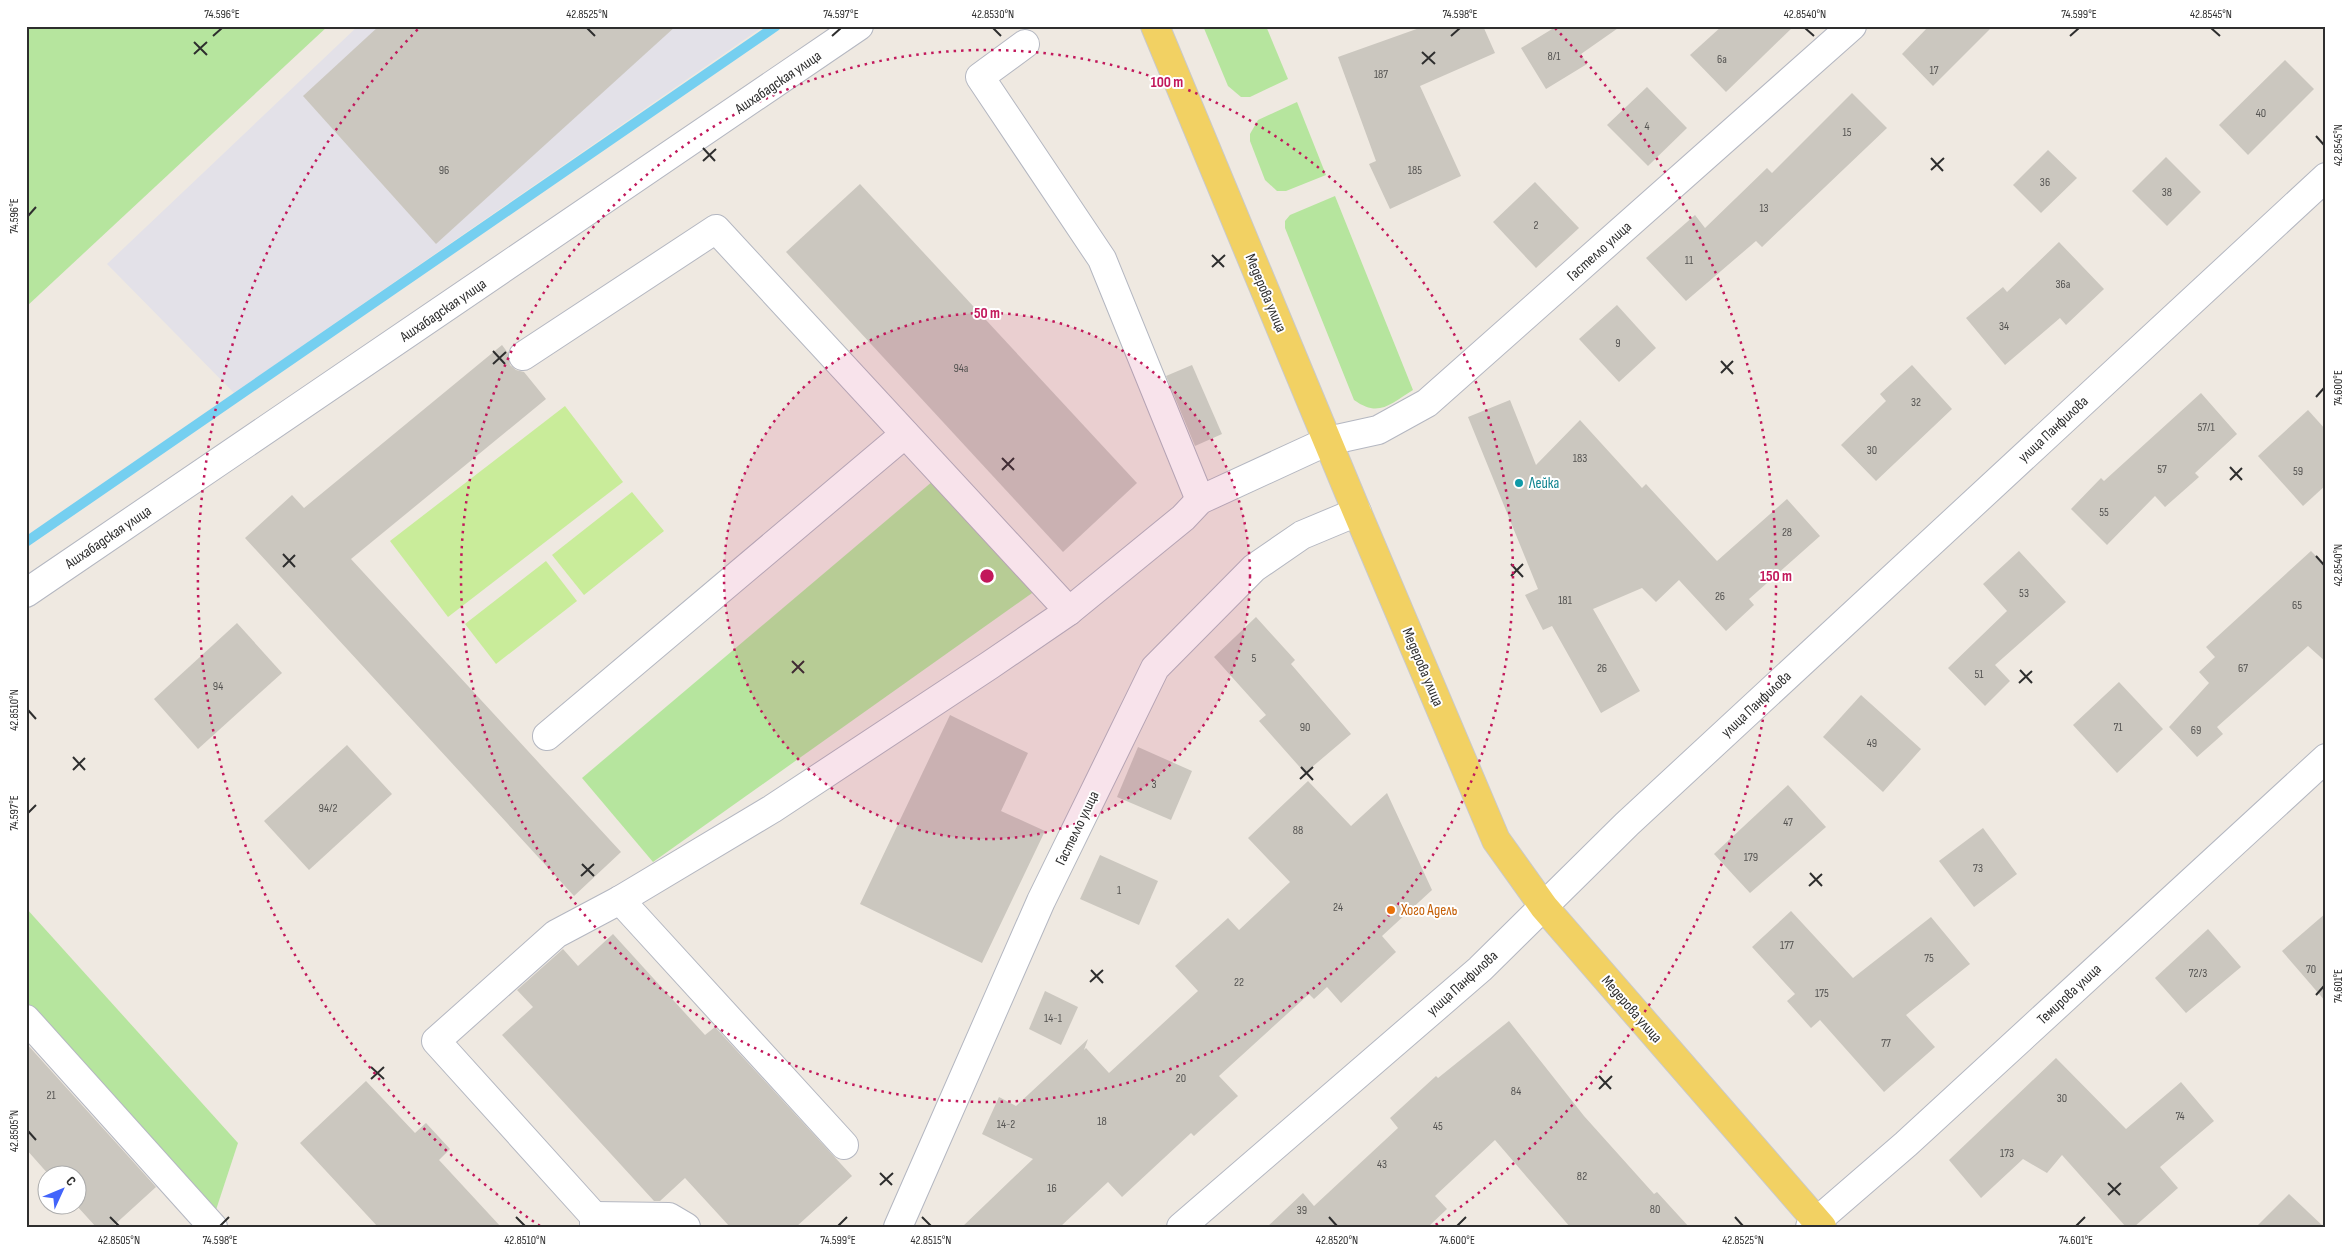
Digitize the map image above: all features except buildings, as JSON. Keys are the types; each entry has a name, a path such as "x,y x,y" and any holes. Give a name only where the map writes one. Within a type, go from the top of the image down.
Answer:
{"main road":[{"name":"Медерова улица","path":"1155,26 1496,840 1544,907 1816,1225"}],"street":[{"name":"Ашхабадская улица","path":"26,593 860,26"},
{"name":"Гастелло улица","path":"1200,500 1328,441 1378,430 1427,403 1852,26"},
{"path":"686,1227 669,1218 594,1221 436,1040 556,934 620,900 772,809 1069,611 1183,518 1200,500 1102,260 980,78 1025,44"},
{"name":"улица Панфилова","path":"1181,1227 1480,969 1627,824 2326,177"},
{"path":"523,356 716,229 1069,611"},
{"path":"547,736 905,434"},
{"name":"Гастелло улица","path":"898,1227 1041,900 1155,668 1254,568 1302,535 1357,512"},
{"name":"Темирова улица","path":"1816,1225 2326,758"},
{"path":"620,900 844,1145"},
{"path":"26,1019 213,1227"}],"shaded area":[{"path":"358,26 764,26 234,393 107,264"}],"green space":[{"path":"26,26 328,26 26,307"},
{"path":"1203,26 1266,26 1288,79 1250,97 1241,97 1228,86"},
{"path":"1297,102 1326,175 1286,191 1277,191 1265,180 1250,141 1250,134 1258,120"},
{"path":"1335,196 1413,390 1384,407 1371,408 1354,400 1285,228 1285,221 1290,215"},
{"path":"565,406 623,482 448,617 390,541"},
{"path":"933,481 1035,591 653,862 582,778"},
{"path":"632,492 664,531 584,595 552,555"},
{"path":"546,561 577,601 496,664 465,624"},
{"path":"26,908 238,1143 212,1222 26,1018"}],"waterway":[{"path":"26,542 776,26"}],"place":[{"name":"Лейка","path":"1519,483"},
{"name":"Хого Адель","path":"1391,910"}]}
